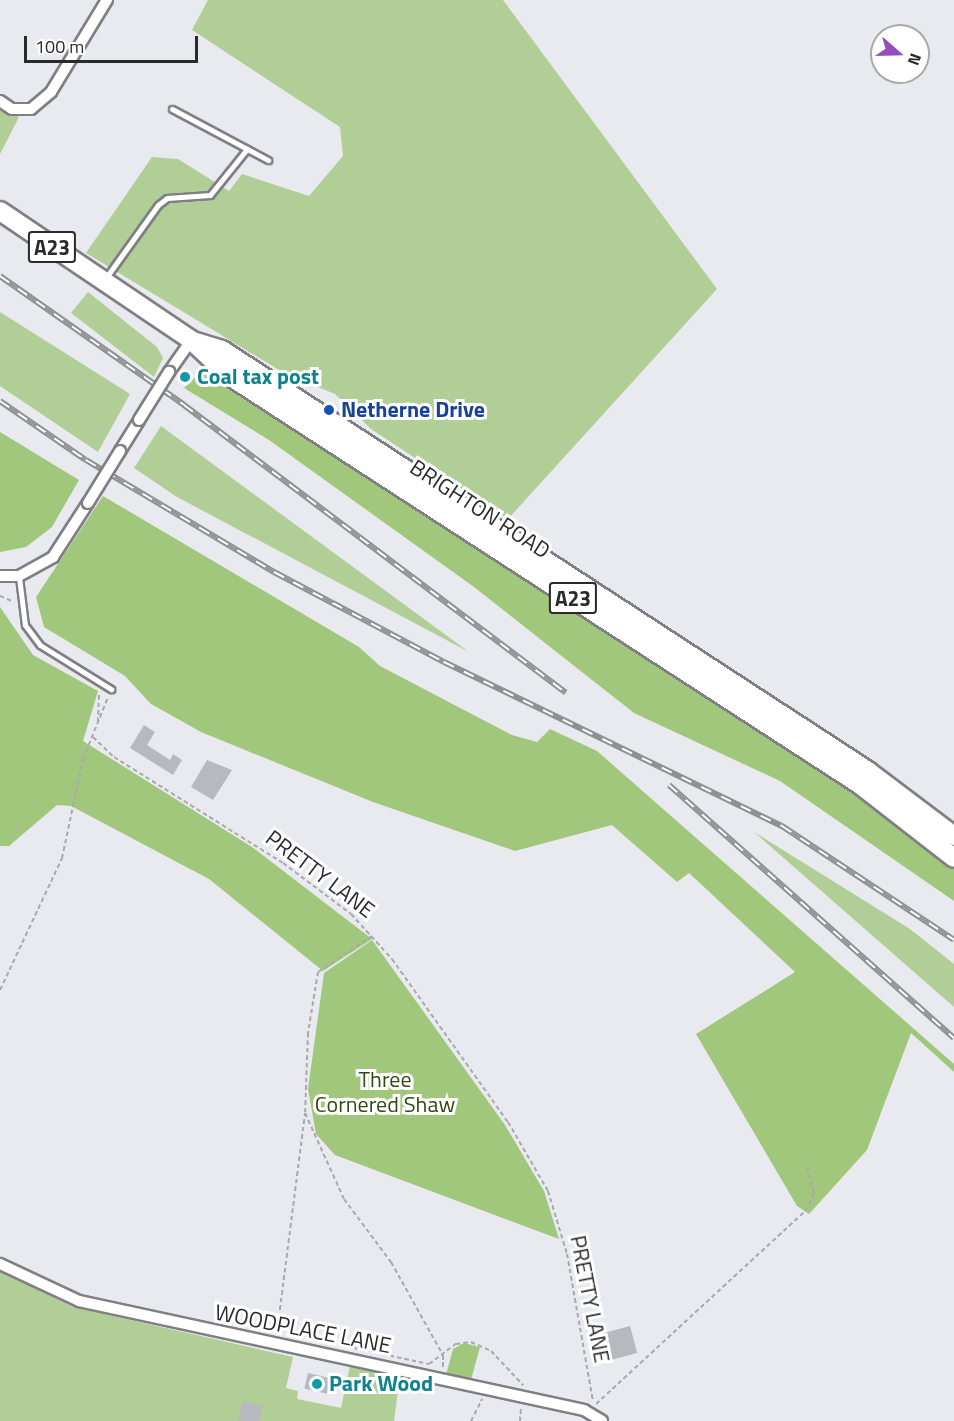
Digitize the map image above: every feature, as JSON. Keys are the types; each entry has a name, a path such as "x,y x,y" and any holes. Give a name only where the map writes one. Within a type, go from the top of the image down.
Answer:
{"highway":[{"name":"BRIGHTON ROAD","path":"0,211 191,340 228,375 859,784 954,858"},
{"name":"BRIGHTON ROAD","path":"191,340 222,350 868,771 954,836"}],"street":[{"path":"0,101 12,109 31,109 51,92 107,0"},
{"path":"0,576 19,576 53,557 191,340"},
{"name":"WOODPLACE LANE","path":"0,1264 79,1301 597,1414"}],"lane":[{"path":"172,109 268,160"},
{"path":"104,281 158,205 167,198 210,195 246,149"},
{"path":"19,576 24,625 40,645 111,689"}],"path":[{"path":"0,596 23,605"},
{"path":"98,723 101,683"},
{"path":"0,990 62,858 71,806 111,689"},
{"name":"PRETTY LANE","path":"93,737 114,757 283,863 372,935 508,1122 548,1191 567,1254 597,1414"},
{"path":"288,1336 277,1334 305,1113 308,1033 318,972 372,935"},
{"path":"305,1113 344,1199 391,1262 444,1357 443,1379"},
{"path":"597,1414 805,1211 814,1193 807,1167"},
{"path":"321,1341 429,1364 444,1357 456,1344 481,1345 524,1383 520,1421"},
{"path":"472,1421 489,1390"}],"green space":[{"path":"208,0 503,0 717,289 508,519 371,429 335,394 284,373 86,253 152,157 178,159 229,191 242,174 309,196 343,156 340,127 192,30"},
{"path":"0,108 19,117 0,154"},
{"path":"88,292 157,347 163,358 154,377 71,313"},
{"path":"0,312 130,394 98,452 0,386"},
{"path":"201,372 853,788 954,868 954,901 780,781 634,713 474,587 269,440 184,388"},
{"path":"161,426 469,652 177,497 134,468"},
{"path":"0,432 79,480 52,527 26,547 0,552"},
{"path":"103,496 359,647 380,666 512,735 537,742 550,729 597,751 954,1064 954,1072 911,1033 867,1150 809,1214 797,1206 696,1034 795,972 689,873 677,882 612,825 515,851 373,802 201,732 151,704 125,676 44,627 36,597"},
{"path":"0,607 33,655 98,691 83,741 252,847 372,939 323,971 209,879 71,806 57,805 9,846 0,846"},
{"path":"754,832 910,929 954,964 954,1007"},
{"name":"Three Cornered Shaw","path":"372,940 505,1125 544,1191 559,1239 335,1155 316,1134 308,1089 324,973"},
{"path":"0,1271 73,1307 293,1357 286,1388 298,1391 297,1399 341,1408 350,1366 400,1376 394,1421 0,1421"},
{"path":"464,1343 480,1347 471,1380 446,1375 453,1349"}],"building":[{"path":"144,725 155,732 147,745 170,760 173,754 182,760 173,775 130,748"},
{"path":"207,760 232,770 213,800 191,787"},
{"path":"630,1326 637,1353 611,1360 604,1333"},
{"name":"Park Wood","path":"308,1373 330,1378 327,1394 304,1389"},
{"path":"243,1401 263,1406 259,1421 238,1421"}],"railway":[{"path":"0,276 184,405 566,693"},
{"path":"0,401 86,460 274,572 444,662 782,826 954,940"},
{"path":"669,785 954,1038"}],"place":[{"name":"Coal tax post","path":"185,377"},
{"name":"Netherne Drive","path":"329,410"},
{"name":"Park Wood","path":"317,1384"}]}
